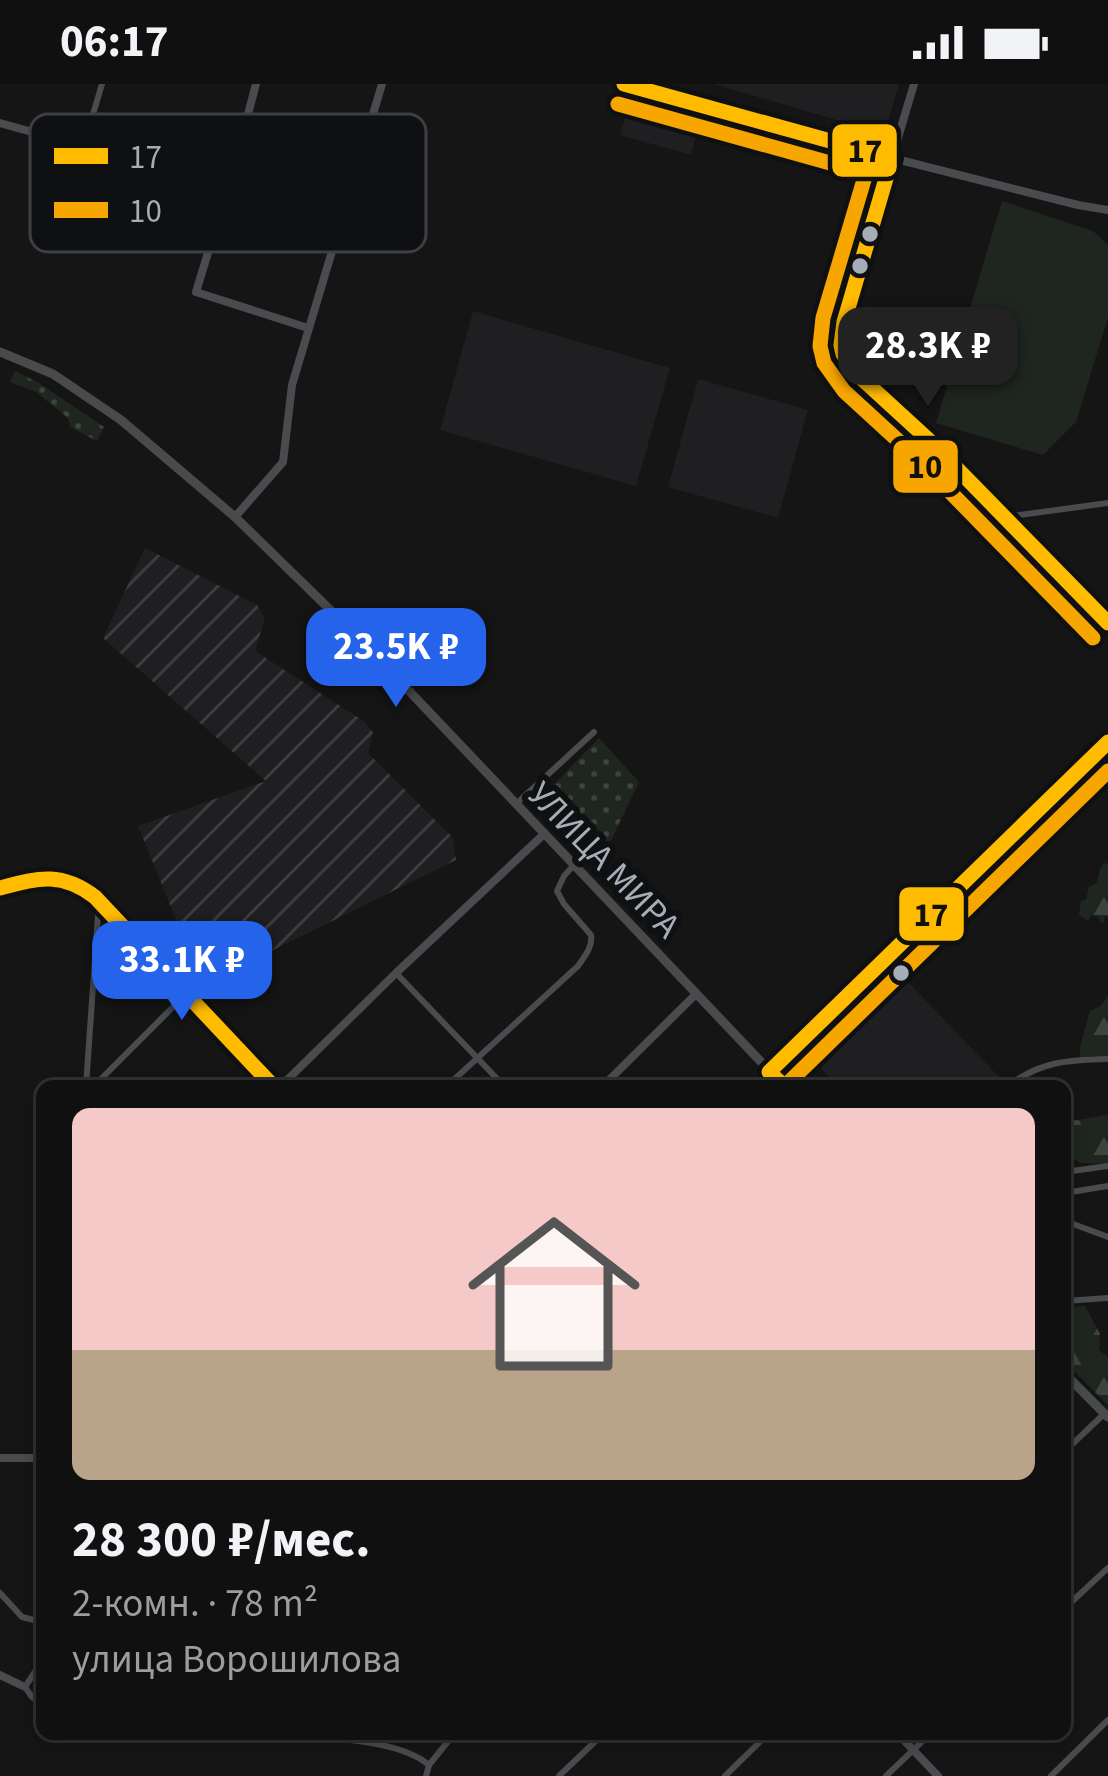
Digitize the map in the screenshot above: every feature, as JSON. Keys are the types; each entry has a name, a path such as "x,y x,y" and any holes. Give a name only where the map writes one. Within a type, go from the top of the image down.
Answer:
{"main road":[{"path":"624,84 892,158 844,322 843,354 860,377 932,443 1108,623"},
{"name":"УЛИЦА МИРА","path":"0,352 53,374 121,420 236,517 356,634 778,1080"},
{"path":"769,1072 1108,742"},
{"path":"1071,1379 1107,1414"}],"street":[{"path":"94,114 102,84"},
{"path":"248,114 256,84"},
{"path":"373,114 382,84"},
{"path":"914,84 892,158 1108,210"},
{"path":"0,123 30,131"},
{"path":"208,252 196,292 308,328"},
{"path":"236,517 283,462 292,385 331,252"},
{"path":"1005,517 1108,503"},
{"path":"516,804 594,732"},
{"path":"283,1080 544,834"},
{"path":"454,1080 587,953 592,941 589,930 557,891 574,866"},
{"path":"0,888 44,878 80,885 271,1080"},
{"path":"87,1080 99,901"},
{"path":"396,973 499,1080"},
{"path":"610,1080 696,994"},
{"path":"100,1080 185,995"},
{"path":"1016,1080 1028,1070 1048,1065 1108,1059"},
{"path":"762,1080 769,1072"},
{"path":"1071,1171 1108,1166"},
{"path":"1071,1192 1108,1186"},
{"path":"1071,1223 1108,1237"},
{"path":"1071,1301 1108,1298"},
{"path":"1071,1446 1107,1414"},
{"path":"0,1458 36,1458"},
{"path":"1071,1602 1108,1568"},
{"path":"0,1593 22,1617 36,1620"},
{"path":"26,1687 36,1671"},
{"path":"0,1675 26,1687 36,1700"},
{"path":"1051,1776 1108,1720"},
{"path":"337,1740 417,1756 429,1765"},
{"path":"425,1776 449,1740"},
{"path":"559,1776 597,1740"},
{"path":"725,1776 762,1740"},
{"path":"904,1740 938,1776"},
{"path":"886,1776 924,1740"}],"shaded area":[{"path":"714,84 899,84 884,134"},
{"path":"630,101 700,121 691,155 620,135"},
{"path":"473,311 670,368 636,486 440,430"},
{"path":"698,379 808,410 778,518 668,487"},
{"path":"145,548 257,605 265,618 255,651 365,722 373,732 368,753 453,838 456,860 241,966 189,951 138,826 266,781 103,638"},
{"path":"906,980 1002,1080 832,1080 817,1064"}],"green space":[{"path":"1002,201 1093,231 1108,245 1108,317 1076,422 1043,455 936,423"},
{"path":"15,371 104,427 97,441 70,427 68,418 36,392 10,382"},
{"path":"599,738 639,782 606,851 586,857 534,805"},
{"path":"1036,824 1011,855 1008,870 990,872 975,913 946,923 951,907"},
{"path":"1104,863 1108,864 1108,916 1101,923 1091,915 1088,921 1079,915 1081,901 1097,883"},
{"path":"1108,995 1108,1056 1080,1057 1090,1011"},
{"path":"1108,1115 1108,1164 1081,1163 1071,1157 1071,1121"},
{"path":"1085,1306 1100,1334 1099,1350 1108,1357 1108,1405 1071,1368 1071,1307"}],"transit line":[{"name":"17","path":"624,84 892,158 844,322 843,354 860,377 932,443 1108,623"},
{"name":"10","path":"618,104 866,173 823,318 820,346 824,363 844,391 917,458 1093,638"},
{"name":"17","path":"778,1080 769,1072 1108,742"},
{"name":"10","path":"791,1080 1108,771"},
{"name":"17","path":"0,888 60,880 95,897 267,1080"}]}
